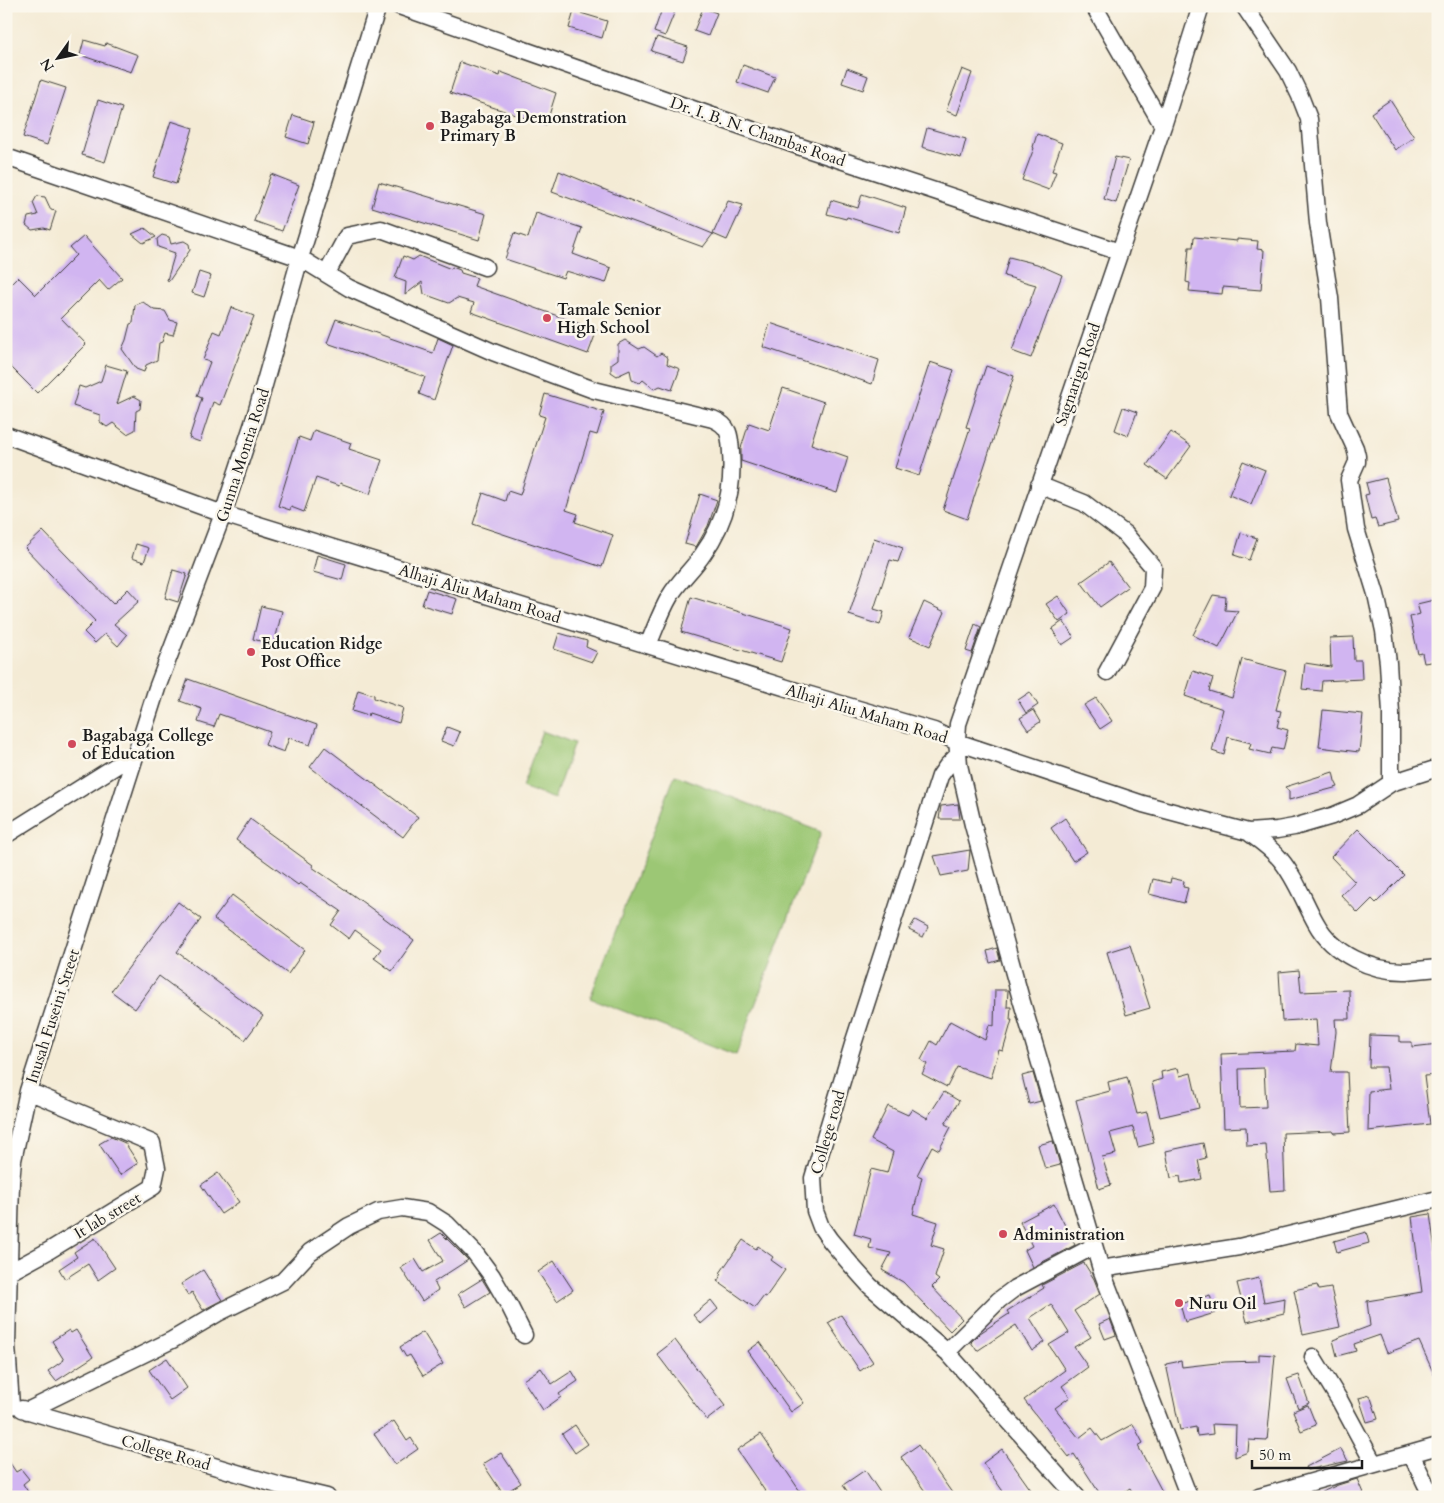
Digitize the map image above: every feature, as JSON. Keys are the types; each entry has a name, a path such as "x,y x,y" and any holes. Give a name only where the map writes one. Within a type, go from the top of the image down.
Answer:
{"street":[{"name":"Gunna Montia Road","path":"135,754 157,688 223,514 255,417 300,258 378,6"},
{"path":"1094,6 1163,126"},
{"name":"Sagnarigu Road","path":"958,749 958,724 1163,126 1202,6"},
{"path":"1244,6 1288,71 1309,120 1318,223 1330,298 1339,413 1357,456 1357,462 1349,480 1356,530 1376,594 1384,630 1391,713 1390,783"},
{"name":"Dr. I. B. N. Chambas Road","path":"407,8 798,146 1120,252"},
{"path":"6,157 300,258 350,288 442,330 542,371 594,390 713,420 725,425 732,455 729,501 718,531 669,597 648,645"},
{"path":"327,273 347,236 381,229 485,267"},
{"name":"Alhaji Aliu Maham Road","path":"6,435 223,514 812,696 934,731 958,749 1143,804 1248,832"},
{"path":"1039,485 1084,504 1125,534 1152,567 1152,588 1107,672"},
{"path":"958,749 973,825 983,863 1101,1269 1188,1497"},
{"name":"College road","path":"958,749 943,770 933,797 854,1040 813,1178 815,1211 821,1226 842,1256 870,1286 947,1352 1077,1497"},
{"path":"6,834 135,754"},
{"name":"Inusah Fuseini Street","path":"9,1406 7,1345 8,1273 13,1160 28,1091 135,754"},
{"path":"1248,832 1294,827 1332,816 1358,805 1390,783 1438,768"},
{"path":"1248,832 1282,861 1318,926 1337,948 1367,965 1385,969 1406,971 1438,968"},
{"name":"It lab street","path":"8,1273 50,1250 153,1187 157,1168 152,1143 28,1091"},
{"path":"1101,1269 1238,1247 1438,1199"},
{"path":"27,1411 172,1340 218,1313 283,1281 310,1252 349,1226 378,1212 402,1208 428,1212 448,1224 475,1253 492,1276 524,1335"},
{"path":"947,1352 999,1300 1015,1288 1094,1246"},
{"path":"1313,1358 1340,1401 1374,1464"},
{"name":"College Road","path":"9,1406 299,1494 328,1497"},
{"path":"1259,1497 1438,1446"},
{"path":"1411,1454 1432,1497"}],"green space":[{"path":"542,731 574,743 554,799 522,787"},
{"path":"675,775 821,832 736,1055 590,998"}],"building":[{"path":"663,6 677,6 665,36 654,32"},
{"path":"703,8 717,13 708,36 694,31"},
{"path":"574,11 607,21 602,38 569,28"},
{"path":"657,37 688,47 683,61 651,51"},
{"path":"84,40 105,46 106,43 138,55 131,72 80,55"},
{"path":"460,62 500,76 501,72 556,93 546,125 450,93"},
{"path":"743,65 775,77 768,93 737,82"},
{"path":"847,68 868,76 863,90 842,83"},
{"path":"962,69 972,73 957,115 946,111"},
{"path":"41,80 66,88 47,145 23,137"},
{"path":"98,100 122,108 105,162 82,155"},
{"path":"1390,100 1414,137 1395,150 1371,113"},
{"path":"293,115 314,122 308,144 286,137"},
{"path":"171,121 193,128 176,184 153,177"},
{"path":"927,128 966,139 961,158 922,147"},
{"path":"1037,134 1062,143 1052,171 1056,172 1049,190 1022,180"},
{"path":"1115,157 1129,160 1116,203 1104,199"},
{"path":"559,171 713,234 703,247 552,192"},
{"path":"271,174 299,185 282,231 254,221"},
{"path":"379,182 486,214 479,240 372,207"},
{"path":"862,194 906,208 899,233 847,217 846,219 827,214 831,200 858,208"},
{"path":"37,196 45,197 51,210 56,211 50,230 44,228 32,230 26,225 28,217 38,215 33,203"},
{"path":"728,201 743,205 727,240 713,234"},
{"path":"536,213 582,228 573,254 611,268 606,283 566,271 563,278 505,259 514,233 528,238"},
{"path":"145,228 156,237 143,243 132,234"},
{"path":"162,235 169,237 171,244 184,241 189,244 190,250 169,281 167,280 175,253 158,247 157,239"},
{"path":"84,236 122,278 108,290 99,280 61,318 86,344 37,393 6,362 6,289 18,277 36,295 76,255 70,248"},
{"path":"1194,237 1258,241 1257,249 1264,250 1261,290 1223,287 1222,294 1189,291 1190,283 1186,282 1189,247 1193,247"},
{"path":"403,256 413,260 419,256 451,269 452,267 460,270 461,273 477,278 474,286 597,330 588,354 471,312 474,303 457,298 449,303 424,294 422,282 405,295 406,282 395,278"},
{"path":"1009,257 1037,264 1062,275 1031,358 1012,351 1036,285 1004,276"},
{"path":"199,272 211,276 204,297 192,293"},
{"path":"143,302 154,310 165,311 170,320 177,322 173,335 165,333 162,342 159,343 157,360 146,365 144,372 136,369 122,349 130,324 133,323 135,305"},
{"path":"231,307 254,316 220,405 213,402 200,442 189,438 202,398 197,396 210,362 203,360 214,331 221,334"},
{"path":"336,319 433,353 438,338 453,345 434,400 419,394 425,377 327,343"},
{"path":"770,323 879,360 872,384 763,347"},
{"path":"625,340 639,349 644,347 657,356 661,353 668,358 667,364 680,369 672,390 660,386 654,389 643,380 640,383 632,380 630,370 617,376 611,372 611,364 618,359 618,344"},
{"path":"930,362 954,370 919,476 895,468"},
{"path":"106,365 127,371 117,404 134,396 141,400 140,409 136,411 135,430 127,434 113,423 107,427 100,422 100,415 73,406 79,386 85,388 101,381"},
{"path":"986,366 1014,376 967,519 943,510 970,428 966,427"},
{"path":"783,388 824,402 811,444 848,457 837,493 741,461 741,448 749,423 769,430"},
{"path":"545,394 604,412 597,435 590,433 566,510 578,514 575,522 613,535 602,567 473,524 483,493 505,501 508,491 520,495 545,417 539,415"},
{"path":"1123,407 1137,412 1128,436 1115,430"},
{"path":"314,430 351,443 349,449 382,460 370,494 340,483 339,486 316,478 304,512 291,507 290,510 278,506 299,437 310,441"},
{"path":"1171,432 1191,446 1167,479 1147,465"},
{"path":"1243,461 1265,470 1251,504 1229,495"},
{"path":"1386,478 1398,522 1378,527 1375,519 1371,520 1365,495 1369,494 1366,483"},
{"path":"700,494 717,500 708,526 696,547 685,544"},
{"path":"43,531 113,604 128,589 139,601 114,624 127,635 118,646 105,634 95,643 84,632 95,621 25,548"},
{"path":"1241,533 1257,538 1249,560 1234,555"},
{"path":"874,538 903,548 898,562 890,560 874,609 884,612 880,625 849,615"},
{"path":"136,544 149,548 144,562 132,558"},
{"path":"317,555 346,564 342,580 313,572"},
{"path":"1109,562 1128,587 1100,607 1081,582"},
{"path":"173,570 187,574 178,602 165,598"},
{"path":"427,590 457,599 452,614 422,605"},
{"path":"1213,595 1226,597 1225,610 1238,611 1219,648 1193,635"},
{"path":"1058,596 1070,614 1059,622 1046,604"},
{"path":"691,597 792,628 781,662 681,632"},
{"path":"1438,599 1438,661 1424,663 1422,653 1418,654 1410,617 1420,614 1417,604"},
{"path":"924,602 945,612 930,646 909,637"},
{"path":"261,606 282,611 274,645 253,639"},
{"path":"1063,621 1074,637 1062,645 1052,629"},
{"path":"975,624 981,627 972,653 966,651"},
{"path":"559,633 587,641 586,647 597,652 592,662 554,649"},
{"path":"1353,637 1354,660 1361,660 1362,679 1322,681 1321,691 1302,689 1305,663 1331,667 1330,638"},
{"path":"1242,659 1286,671 1276,710 1281,711 1277,727 1288,730 1283,750 1272,748 1270,754 1249,749 1251,743 1228,737 1224,755 1212,751 1223,709 1185,696 1193,671 1213,678 1209,691 1232,698"},
{"path":"188,679 317,725 310,745 289,738 284,752 265,745 270,732 219,714 214,727 198,722 202,709 180,701"},
{"path":"358,690 403,708 399,723 369,713 368,716 352,711"},
{"path":"1030,692 1038,705 1026,713 1018,700"},
{"path":"1096,698 1112,721 1100,729 1084,705"},
{"path":"1033,710 1040,722 1028,730 1020,718"},
{"path":"1323,710 1363,714 1359,752 1319,747"},
{"path":"447,727 460,732 454,746 441,741"},
{"path":"325,747 418,817 403,837 310,767"},
{"path":"1333,772 1338,787 1289,800 1289,792 1285,787"},
{"path":"958,804 960,819 939,819 941,806"},
{"path":"1065,818 1087,852 1073,861 1051,828"},
{"path":"250,819 313,865 312,867 414,940 392,971 374,958 381,949 355,930 349,939 331,925 341,911 300,883 298,885 236,840"},
{"path":"1358,829 1404,875 1376,903 1372,899 1358,913 1341,895 1355,882 1331,857"},
{"path":"970,850 968,871 941,876 934,856"},
{"path":"1171,878 1184,881 1183,887 1188,888 1184,903 1149,894 1153,879 1170,883"},
{"path":"232,895 305,950 288,974 214,919"},
{"path":"178,902 201,919 177,952 263,1016 245,1040 159,976 135,1009 111,991"},
{"path":"915,920 928,927 923,937 909,930"},
{"path":"1130,945 1150,1008 1126,1015 1107,952"},
{"path":"997,948 1000,960 990,963 987,951"},
{"path":"1299,970 1301,992 1349,990 1350,1019 1335,1019 1336,1032 1331,1072 1347,1072 1350,1132 1283,1133 1285,1190 1270,1191 1266,1145 1247,1146 1246,1127 1224,1128 1221,1054 1295,1051 1296,1044 1318,1046 1316,1019 1282,1021 1279,972","holes":["1264,1068 1266,1107 1240,1108 1239,1069"]},
{"path":"995,990 1008,990 1007,1007 1011,1007 1010,1020 1012,1020 1003,1051 999,1050 991,1078 957,1067 947,1087 922,1074 927,1064 921,1060 931,1041 937,1045 950,1021 985,1040 989,1025 994,1026"},
{"path":"1370,1035 1400,1036 1400,1042 1412,1042 1412,1047 1438,1044 1438,1075 1424,1076 1430,1124 1368,1131 1369,1091 1389,1089 1386,1067 1369,1067"},
{"path":"1178,1068 1180,1076 1191,1073 1199,1108 1160,1117 1152,1082 1162,1079 1161,1072"},
{"path":"1033,1073 1041,1101 1029,1104 1022,1076"},
{"path":"1127,1077 1137,1114 1147,1112 1154,1143 1138,1147 1133,1127 1110,1133 1116,1154 1102,1157 1111,1185 1099,1189 1076,1100 1110,1091 1108,1082"},
{"path":"944,1092 959,1101 945,1124 951,1127 939,1150 932,1146 917,1175 922,1177 913,1214 938,1222 931,1245 944,1249 935,1277 939,1280 932,1287 962,1319 950,1331 903,1282 882,1270 891,1253 869,1248 871,1239 854,1234 871,1169 887,1173 893,1152 871,1140 888,1106 908,1115 912,1109 927,1118"},
{"path":"111,1137 125,1143 138,1163 120,1175 99,1144"},
{"path":"1053,1141 1060,1165 1045,1169 1038,1145"},
{"path":"1203,1143 1206,1158 1198,1160 1202,1179 1181,1183 1180,1176 1171,1178 1166,1151"},
{"path":"218,1173 239,1202 221,1214 201,1185"},
{"path":"1054,1204 1075,1245 1033,1267 1025,1250 1032,1246 1020,1222"},
{"path":"1430,1214 1438,1270 1438,1383 1419,1341 1387,1353 1380,1335 1354,1344 1356,1351 1337,1356 1333,1340 1370,1326 1367,1301 1422,1292 1412,1217"},
{"path":"1366,1232 1369,1243 1337,1252 1334,1241"},
{"path":"441,1233 468,1260 434,1282 438,1290 422,1301 401,1268 415,1259 423,1272 443,1261 430,1240"},
{"path":"95,1238 115,1268 98,1280 88,1264 65,1279 59,1269 77,1257 74,1252"},
{"path":"743,1240 756,1249 758,1246 773,1257 771,1260 785,1270 766,1297 764,1296 755,1308 717,1281 722,1274 720,1273"},
{"path":"554,1261 573,1290 557,1301 538,1272"},
{"path":"1084,1263 1094,1279 1100,1294 1074,1311 1091,1337 1074,1347 1088,1367 1062,1386 1070,1397 1055,1408 1079,1438 1092,1428 1102,1441 1133,1424 1143,1443 1138,1446 1165,1497 1135,1497 1130,1488 1116,1497 1102,1497 1074,1454 1069,1457 1024,1400 1065,1370 1049,1345 1069,1333 1051,1304 1030,1318 1045,1342 1032,1351 1016,1325 977,1351 971,1342 980,1333 1009,1314 1007,1311 1044,1288 1042,1285"},
{"path":"203,1270 222,1300 203,1310 192,1292 188,1295 181,1284"},
{"path":"1259,1278 1264,1302 1285,1298 1284,1313 1247,1322 1237,1283"},
{"path":"482,1279 490,1292 466,1307 458,1294"},
{"path":"1317,1285 1319,1290 1331,1288 1340,1327 1303,1335 1294,1290"},
{"path":"1210,1295 1215,1313 1185,1322 1180,1304"},
{"path":"711,1300 718,1309 701,1324 693,1315"},
{"path":"841,1315 873,1362 860,1371 828,1323"},
{"path":"1110,1319 1116,1335 1105,1339 1099,1324"},
{"path":"69,1330 71,1333 76,1330 93,1357 56,1381 48,1371 64,1360 52,1341"},
{"path":"423,1332 443,1364 423,1376 410,1355 406,1357 400,1347"},
{"path":"675,1340 725,1406 707,1420 657,1354"},
{"path":"760,1342 804,1403 791,1412 748,1351"},
{"path":"1259,1354 1275,1355 1267,1441 1249,1440 1248,1452 1235,1457 1236,1425 1212,1424 1213,1434 1197,1436 1196,1427 1180,1430 1166,1364 1181,1361 1182,1367 1225,1362 1259,1361"},
{"path":"167,1358 187,1388 170,1400 149,1370"},
{"path":"541,1368 552,1384 572,1371 578,1381 559,1394 561,1397 543,1410 523,1380"},
{"path":"1299,1375 1309,1403 1298,1408 1287,1379"},
{"path":"1370,1395 1378,1419 1367,1422 1359,1398"},
{"path":"1308,1405 1316,1425 1301,1431 1293,1411"},
{"path":"394,1421 407,1441 411,1438 418,1449 395,1465 374,1434"},
{"path":"575,1425 588,1444 575,1453 562,1434"},
{"path":"761,1434 804,1497 769,1497 737,1450"},
{"path":"918,1445 955,1497 929,1497 901,1457"},
{"path":"1002,1449 1036,1497 1007,1497 983,1463"},
{"path":"1341,1449 1348,1461 1307,1470 1306,1467"},
{"path":"501,1453 521,1483 503,1494 483,1464"},
{"path":"6,1457 16,1472 21,1469 29,1479 23,1484 28,1492 20,1497 15,1497 6,1483"},
{"path":"865,1470 883,1497 851,1497 843,1485"},
{"path":"1357,1479 1363,1493 1351,1497 1310,1497 1338,1485"}],"place":[{"name":"Bagabaga Demonstration Primary B","path":"430,126"},
{"name":"Tamale Senior High School","path":"547,318"},
{"name":"Education Ridge Post Office","path":"251,652"},
{"name":"Bagabaga College of Education","path":"72,744"},
{"name":"Administration","path":"1003,1234"},
{"name":"Nuru Oil","path":"1179,1303"}]}
